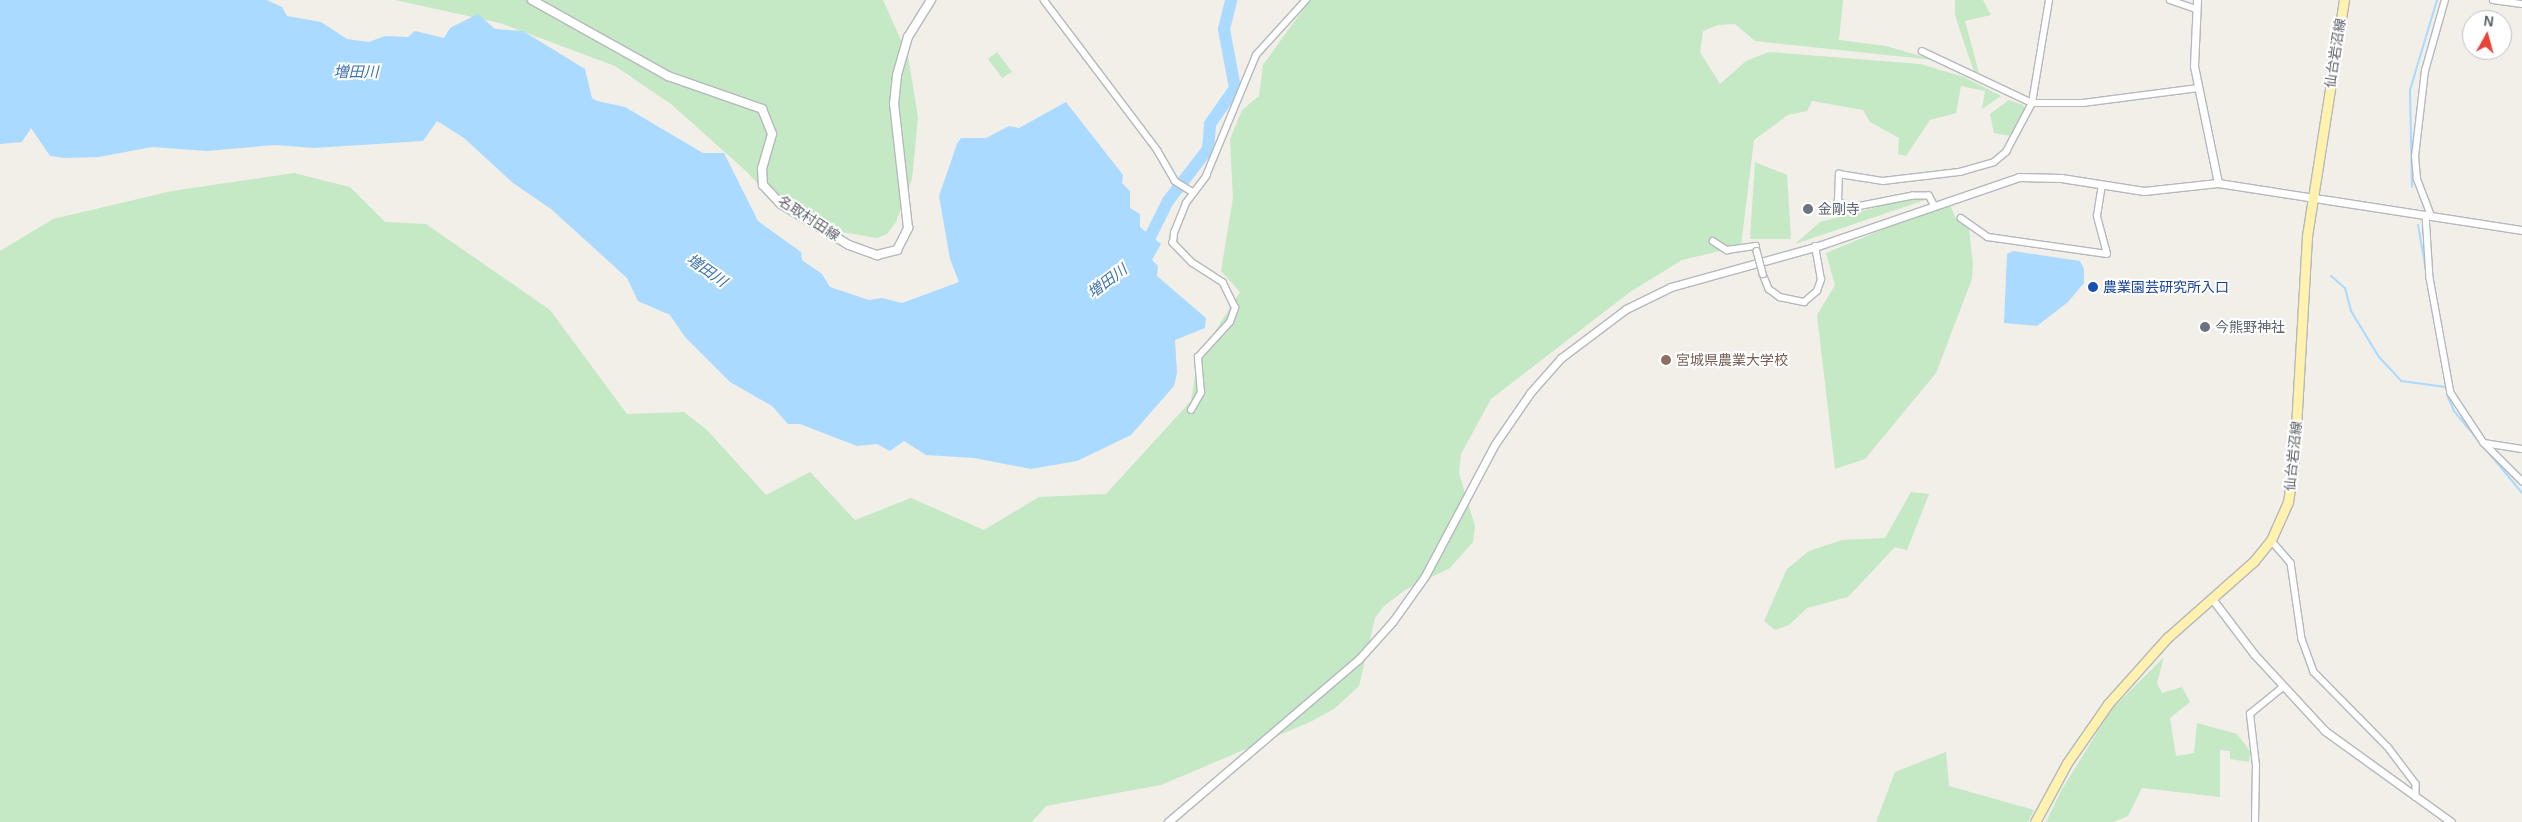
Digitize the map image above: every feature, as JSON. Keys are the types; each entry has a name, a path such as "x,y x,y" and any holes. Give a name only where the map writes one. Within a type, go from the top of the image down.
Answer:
{"main road":[{"name":"名取村田線","path":"532,0 668,76 762,109 772,134 762,168 763,185 781,204 849,245 877,255 897,250 908,228 894,104 897,75 908,37 931,0"},
{"name":"仙台岩沼線","path":"2035,822 2067,763 2108,704 2167,638 2213,600 2270,540 2292,482 2312,197 2344,0"}],"street":[{"path":"1044,0 1158,151 1175,181 1194,193"},
{"path":"1191,410 1201,393 1198,357 1230,322 1235,308 1223,283 1192,263 1173,243 1182,211 1210,167 1256,55 1306,0"},
{"path":"1933,204 1929,196 1913,196 1847,209 1838,201 1839,174 1884,181 1960,172 1994,162 2006,152 2032,103 2049,0"},
{"path":"2170,0 2196,9"},
{"path":"2198,0 2193,42 2198,88 2218,183"},
{"path":"2445,0 2425,71 2415,157 2417,179 2428,215 2427,253 2447,377 2462,412 2484,443 2522,480"},
{"path":"2493,0 2522,4"},
{"path":"1922,51 2032,103 2083,103 2198,88"},
{"path":"1168,822 1358,660 1393,621 1425,576 1507,424 1561,358 1626,310 1671,288 1815,247 1933,204 2019,177 2061,178 2144,191 2218,183 2522,230"},
{"path":"1961,218 1988,237 2107,254 2097,216 2102,185"},
{"path":"1713,241 1727,250 1756,246 1768,289 1780,297 1804,302 1817,291 1822,280 1815,247"},
{"path":"2484,443 2522,449"},
{"path":"2270,540 2291,563 2302,639 2314,672 2402,765 2416,784 2416,797"},
{"path":"2213,600 2283,687 2325,731 2451,822"},
{"path":"2255,822 2256,756 2250,714 2283,687"}],"green space":[{"path":"395,0 883,0 908,56 918,117 912,179 896,222 887,234 877,238 842,232 798,216 774,201 747,172 671,104 615,66 500,23"},
{"path":"1310,0 1843,0 1839,40 1886,46 1934,60 1755,41 1735,24 1718,25 1703,31 1700,52 1720,84 1746,61 1769,52 1920,64 1964,77 2001,96 1982,109 1985,91 1961,86 1956,113 1930,120 1906,156 1898,154 1899,138 1870,122 1863,110 1812,101 1807,111 1788,115 1754,140 1741,246 1682,260 1630,292 1491,399 1461,454 1459,473 1475,526 1473,542 1450,568 1405,590 1384,606 1375,618 1359,686 1334,709 1310,722 1161,785 1046,806 1032,822 0,822 0,251 53,219 172,191 294,173 350,187 385,222 426,224 550,310 627,414 684,412 707,430 766,495 810,472 855,520 911,498 984,530 1039,497 1106,494 1191,401 1198,358 1240,292 1221,271 1233,198 1230,139 1242,110 1259,96 1263,65"},
{"path":"1955,0 1983,0 1991,15 1965,21 1979,73 1974,71 1965,46 1955,15"},
{"path":"997,52 1012,72 1002,78 988,59"},
{"path":"2009,100 2023,105 2026,110 2010,136 1994,133 1990,114"},
{"path":"1755,162 1787,175 1791,239 1750,239"},
{"path":"1908,199 1925,200 1795,244 1820,222"},
{"path":"1949,202 1956,219 1969,229 1973,264 1972,279 1936,373 1865,459 1835,469 1817,315 1835,285 1826,253"},
{"path":"1911,492 1929,494 1907,550 1895,547 1848,597 1807,608 1789,625 1775,630 1764,621 1787,569 1809,551 1842,540 1885,538"},
{"path":"2164,657 2157,683 2162,693 2182,687 2190,702 2170,718 2176,756 2194,753 2197,723 2237,734 2250,751 2249,762 2230,759 2230,751 2220,750 2220,797 2142,788 2128,816 2113,822 2046,822 2062,789 2111,710"},
{"path":"1946,752 1949,786 2034,810 2028,822 1876,822 1895,772"}],"water":[{"path":"0,0 267,0 282,7 287,16 321,22 347,39 369,42 385,36 408,37 415,31 444,38 450,28 478,14 495,29 523,31 585,69 592,98 597,101 625,107 703,153 724,153 758,221 801,252 802,260 822,274 830,287 869,300 882,298 902,303 959,282 950,259 939,196 957,144 961,138 986,138 1009,126 1019,128 1066,102 1123,175 1122,183 1130,191 1130,208 1140,214 1140,227 1161,244 1152,260 1158,266 1157,276 1206,318 1205,328 1175,340 1177,373 1174,386 1131,435 1077,461 1031,469 974,458 926,455 904,441 890,451 877,444 857,446 800,424 788,424 772,406 730,382 685,337 670,315 638,301 627,278 551,209 513,183 464,138 437,121 423,141 314,148 275,145 207,151 152,147 99,157 65,158 50,156 31,128 22,142 0,144"},
{"path":"2013,251 2080,261 2084,269 2084,283 2068,302 2037,326 2004,323 2007,254"}],"waterway":[{"name":"増田川","path":"1143,251 1168,201 1208,149 1210,124 1235,88 1224,29 1231,0"},
{"path":"2412,187 2410,90 2437,0"},
{"path":"2418,225 2448,397 2454,411 2522,493"},
{"path":"2331,276 2345,288 2351,311 2379,357 2401,381 2446,387"}],"place":[{"name":"金剛寺","path":"1808,209"},
{"name":"農業園芸研究所入口","path":"2093,287"},
{"name":"今熊野神社","path":"2205,327"},
{"name":"宮城県農業大学校","path":"1666,360"}]}
